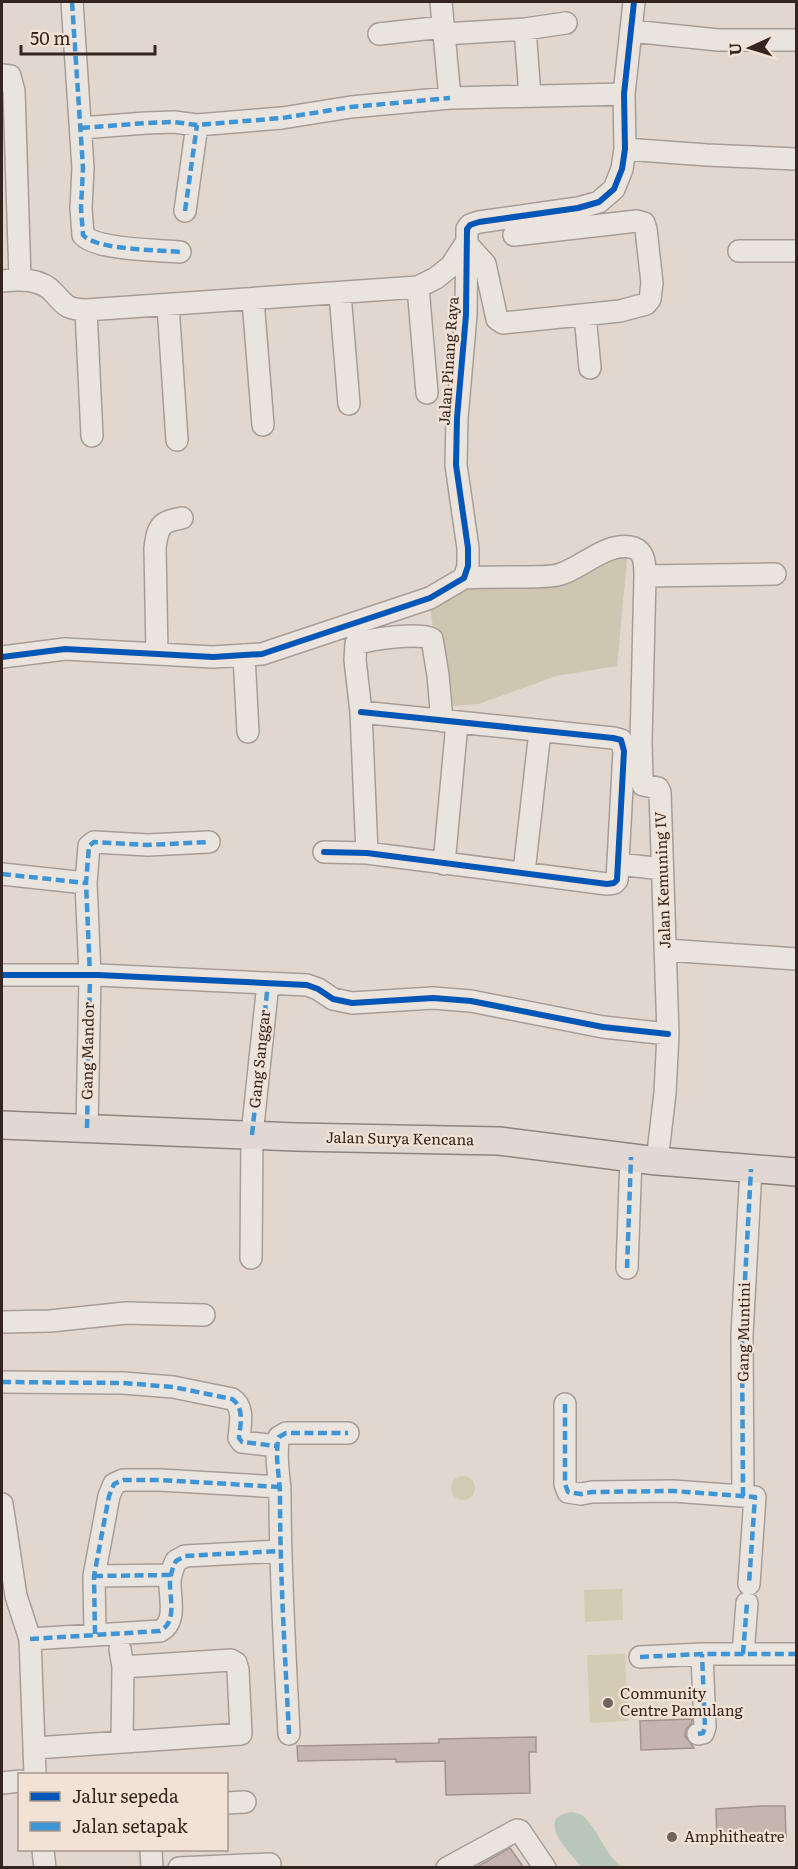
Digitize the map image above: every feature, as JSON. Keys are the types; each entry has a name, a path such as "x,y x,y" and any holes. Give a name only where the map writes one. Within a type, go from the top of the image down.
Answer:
{"main road":[{"name":"Jalan Surya Kencana","path":"2,1125 252,1135 499,1141 657,1161 796,1172"}],"street":[{"path":"72,2 83,168 81,208 83,235 94,243 134,249 180,252"},
{"path":"441,2 450,98"},
{"path":"2,75 10,76 14,91 11,280 33,281 43,285 54,293 63,305 86,310 418,287 436,278 451,266 466,243 467,229 475,223 578,208 599,202 614,189 622,169 625,149 624,94 634,2"},
{"path":"379,34 525,29 566,23"},
{"path":"525,29 530,96"},
{"path":"631,31 718,40 796,40"},
{"path":"81,128 174,122 197,125 282,118 351,107 450,98 624,94"},
{"path":"185,211 197,125"},
{"path":"625,149 796,159"},
{"path":"466,243 485,264 498,321 511,324 620,311 646,304 650,299 652,283 644,223 637,221 514,235"},
{"name":"Jalan Pinang Raya","path":"464,578 468,566 468,548 456,465 457,418 466,315 466,243"},
{"path":"739,251 796,251"},
{"path":"418,287 427,393"},
{"path":"340,294 349,404"},
{"path":"253,300 263,425"},
{"path":"168,305 177,440"},
{"path":"86,310 92,436"},
{"path":"585,315 590,368"},
{"path":"157,654 155,548 158,531 166,521 182,518"},
{"path":"2,657 65,649 213,657 262,654 430,598 464,578 561,574 606,551 621,547 633,548 640,552 645,562 645,576 775,574"},
{"name":"Jalan Kemuning IV","path":"645,576 642,780 644,785 658,788 660,792 668,1034 665,1094 657,1161"},
{"path":"367,853 361,712 355,660 356,644 374,640 425,636 433,641 449,722 444,864"},
{"path":"243,656 248,732"},
{"path":"324,852 367,853 613,884 617,880 624,751 621,740 361,712"},
{"path":"524,872 540,731"},
{"name":"Gang Mandor","path":"87,1128 90,975 86,883 89,846 92,843 148,845 209,842"},
{"path":"619,864 662,870"},
{"path":"2,874 86,883"},
{"path":"666,950 796,959"},
{"path":"2,975 90,975 307,985 318,988 333,999 352,1003 434,998 471,1001 603,1027 668,1034"},
{"name":"Gang Sanggar","path":"251,1258 252,1135 268,983"},
{"path":"627,1268 631,1158"},
{"name":"Gang Muntini","path":"743,1496 742,1335 751,1169"},
{"path":"2,1322 50,1321 126,1313 204,1315"},
{"path":"2,1382 123,1383 173,1387 232,1400 237,1402 240,1410 240,1440 277,1446"},
{"path":"565,1404 565,1484 568,1492 581,1494 673,1491 756,1498 742,1654"},
{"path":"289,1734 277,1446 279,1437 286,1433 348,1433"},
{"path":"95,1634 94,1576 109,1496 114,1484 123,1480 160,1480 280,1487"},
{"path":"2,1504 16,1596 30,1639 35,1773"},
{"path":"30,1639 164,1630 171,1616 171,1575 176,1561 185,1556 280,1551"},
{"path":"94,1576 171,1575"},
{"path":"698,1734 703,1732 705,1727 702,1654"},
{"path":"640,1657 702,1654 796,1654"},
{"path":"35,1748 241,1734 236,1663 231,1660 121,1658 122,1742"},
{"path":"2,1783 18,1781"},
{"path":"447,1867 517,1830 520,1831 545,1868"},
{"path":"43,1851 45,1868"},
{"path":"150,1851 152,1868"},
{"path":"179,1868 270,1864"}],"shaded area":[{"path":"628,550 617,666 556,676 479,704 444,707 429,599"},
{"path":"463,1476 472,1479 475,1488 472,1497 463,1500 454,1497 451,1488 454,1479"},
{"path":"622,1589 623,1620 585,1622 584,1590"},
{"path":"625,1654 628,1721 590,1723 587,1655"},
{"path":"571,1812 581,1815 589,1822 610,1855 621,1867 582,1867 558,1837 555,1829 555,1821 560,1816"}],"building":[{"path":"692,1719 685,1736 694,1748 641,1750 640,1721"},
{"path":"536,1737 536,1752 529,1752 530,1793 446,1795 445,1761 396,1762 396,1759 298,1761 297,1746 439,1743 439,1739"},
{"path":"785,1806 786,1837 758,1838 759,1842 717,1843 716,1809"},
{"path":"510,1848 524,1868 475,1868"}],"marked path":[{"path":"72,2 83,168 81,208 83,235 101,244 180,252"},
{"path":"81,128 174,122 197,125 282,118 351,107 450,98"},
{"path":"185,211 197,125"},
{"path":"87,1128 90,975 86,883 89,846 94,842 148,845 209,842"},
{"path":"2,874 86,883"},
{"path":"252,1135 268,983"},
{"path":"627,1268 631,1157"},
{"path":"743,1496 742,1335 751,1169"},
{"path":"2,1382 123,1383 173,1387 232,1399 239,1407 241,1422 239,1438 242,1442 277,1446"},
{"path":"565,1404 565,1484 568,1492 581,1494 673,1491 755,1497 749,1584"},
{"path":"289,1734 277,1459 279,1437 286,1433 348,1433"},
{"path":"95,1634 94,1576 109,1496 114,1484 123,1480 160,1480 280,1487"},
{"path":"30,1639 160,1631 166,1627 171,1615 170,1580 176,1561 185,1556 280,1551"},
{"path":"94,1576 171,1575"},
{"path":"743,1654 747,1603"},
{"path":"640,1657 702,1654 796,1654"},
{"path":"698,1734 703,1733 705,1727 702,1654"}],"cycle path":[{"path":"2,657 65,649 213,657 262,654 430,598 464,578 468,566 468,548 456,465 457,418 466,315 467,229 470,225 479,222 578,208 599,202 614,189 622,169 625,149 624,94 634,2"},
{"path":"324,852 367,853 607,884 617,880 624,751 621,740 361,712"},
{"path":"2,975 98,975 307,985 333,999 352,1003 433,998 471,1001 603,1027 668,1034"}],"place":[{"name":"Community Centre Pamulang","path":"608,1703"},
{"name":"Amphitheatre","path":"672,1837"}]}
